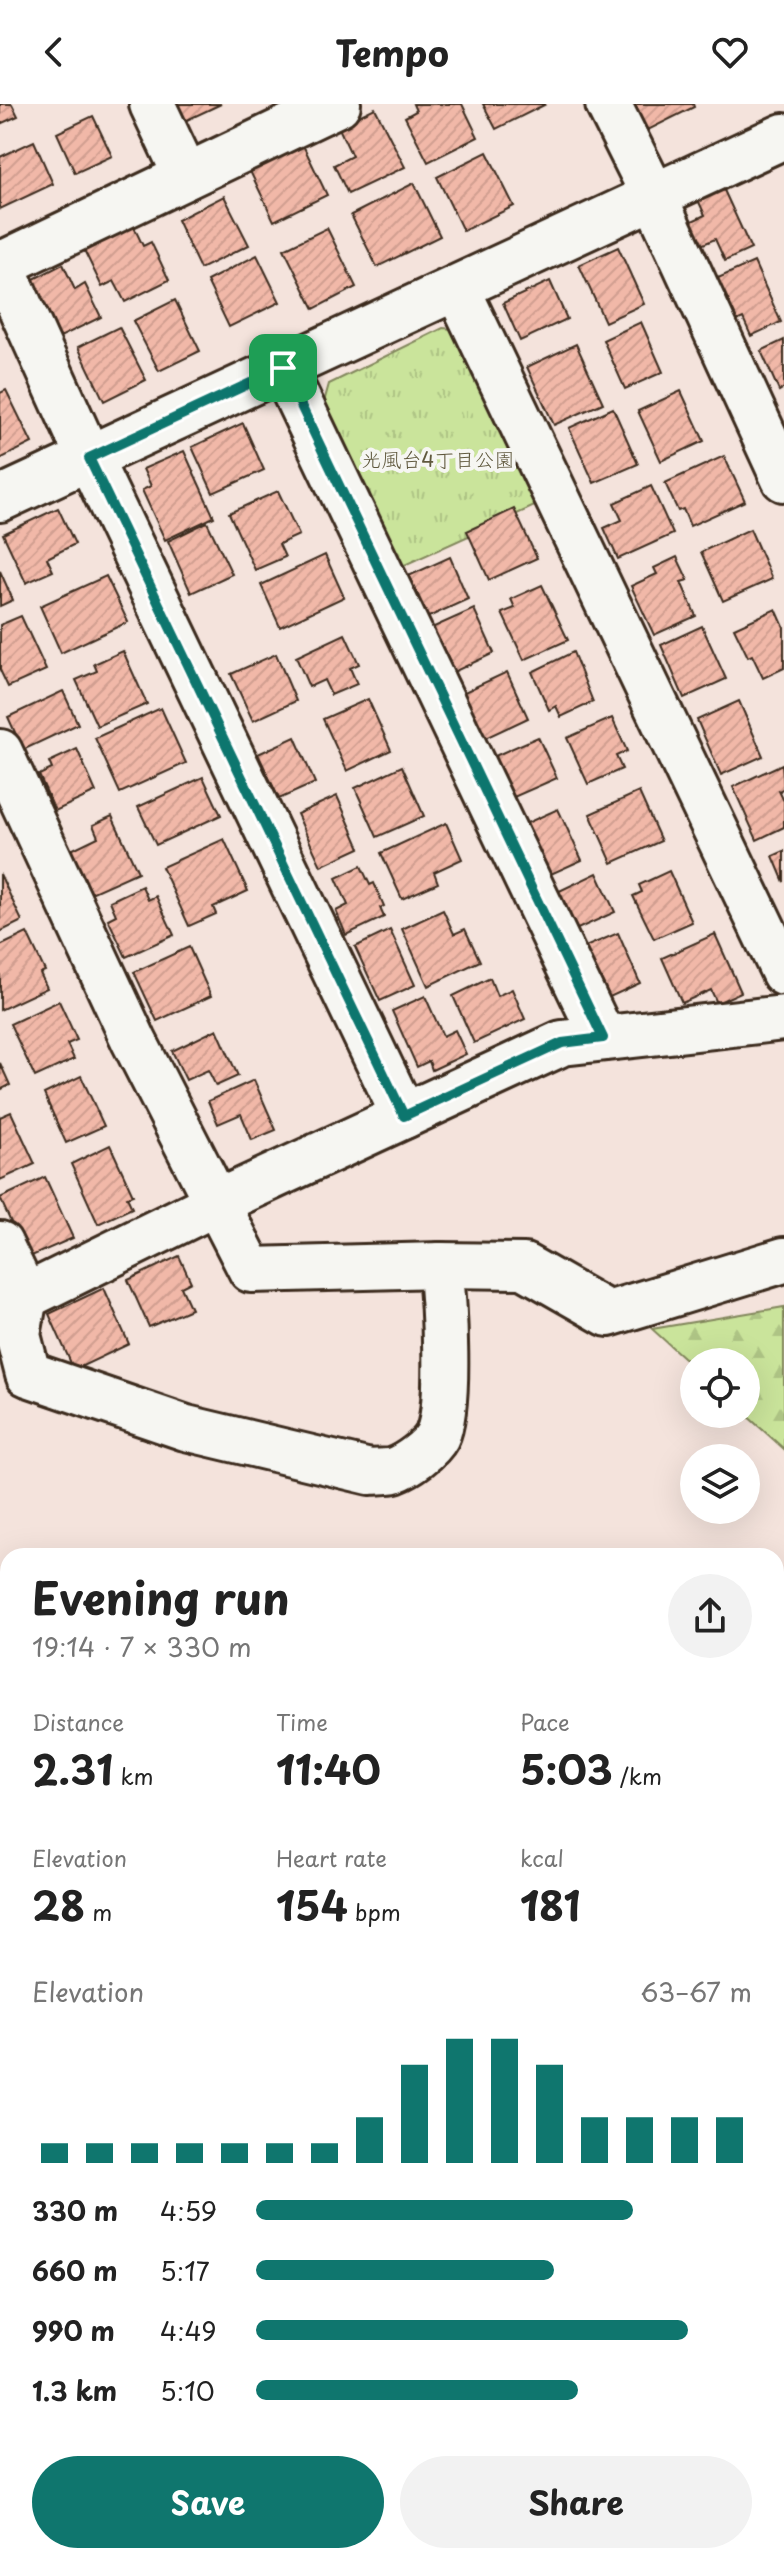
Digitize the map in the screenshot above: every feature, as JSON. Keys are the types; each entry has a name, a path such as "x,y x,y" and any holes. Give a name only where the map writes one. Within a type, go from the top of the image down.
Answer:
{"street":[{"path":"152,104 186,176"},
{"path":"338,104 0,264 89,458 404,1116"},
{"path":"608,104 654,196 784,479"},
{"path":"0,499 784,136"},
{"path":"457,288 784,973"},
{"path":"283,368 603,1038"},
{"path":"0,752 134,1041 251,1270 524,1266 608,1314 784,1260"},
{"path":"13,1303 216,1203 562,1043 784,1018"},
{"path":"0,1244 28,1374 186,1428 370,1472 395,1469 422,1453 437,1436 444,1408 444,1297 440,1265"}],"green space":[{"name":"光風台4丁目公園","path":"443,328 462,330 539,504 398,568 324,402 329,384"},
{"path":"784,1307 784,1449 760,1427 760,1348 680,1348 680,1354 652,1329"}],"building":[{"path":"0,104 12,104 18,116 0,124"},
{"path":"178,104 221,104 185,121"},
{"path":"413,104 462,104 478,137 428,162 405,117 416,111"},
{"path":"483,104 546,104 496,129"},
{"path":"621,104 693,104 694,107 636,136"},
{"path":"375,108 405,167 348,194 334,165 352,156 338,126"},
{"path":"93,116 112,156 75,173 57,133"},
{"path":"34,141 53,184 0,209 0,157"},
{"path":"301,141 327,195 274,221 248,167"},
{"path":"487,152 514,206 463,231 437,177"},
{"path":"414,183 440,236 377,267 351,215"},
{"path":"723,188 751,249 725,261 715,239 701,245 690,222 705,215 698,200"},
{"path":"224,196 249,245 200,269 177,220"},
{"path":"133,225 143,246 151,242 169,280 125,302 114,281 102,287 84,250"},
{"path":"327,228 356,287 314,309 284,249"},
{"path":"618,247 644,304 605,322 579,265"},
{"path":"257,255 280,302 229,327 207,281"},
{"path":"754,262 781,322 751,336 743,318 728,325 709,282"},
{"path":"63,264 75,290 85,284 101,317 56,339 28,282"},
{"path":"550,281 567,319 520,341 503,303"},
{"path":"175,300 200,351 159,371 133,321"},
{"path":"641,322 663,372 625,389 603,340"},
{"path":"119,327 146,380 104,401 78,347"},
{"path":"784,340 784,388 779,391 761,351"},
{"path":"576,344 603,403 554,425 527,367"},
{"path":"6,390 32,443 0,459 0,393"},
{"path":"681,391 704,441 661,461 638,411"},
{"path":"613,408 638,464 594,483 569,428"},
{"path":"243,423 264,470 213,493 192,447"},
{"path":"184,451 214,517 165,540 142,490 151,486 143,469"},
{"path":"724,456 745,501 690,526 683,509 678,511 665,483"},
{"path":"651,486 673,534 618,559 604,528 622,520 614,503"},
{"path":"278,491 299,535 279,544 285,557 255,570 229,513"},
{"path":"58,508 75,544 47,558 53,571 26,583 3,534"},
{"path":"514,509 537,558 489,580 467,531"},
{"path":"207,522 232,574 191,593 168,541"},
{"path":"750,529 772,579 723,601 701,552"},
{"path":"325,555 344,597 280,627 261,585"},
{"path":"450,557 468,599 420,621 402,579"},
{"path":"677,557 688,580 681,582 696,616 654,635 631,586 657,574 654,568"},
{"path":"0,571 13,600 0,606"},
{"path":"106,576 128,622 61,653 40,606"},
{"path":"542,585 568,640 524,660 502,613 515,608 511,599"},
{"path":"474,609 494,653 445,676 425,631"},
{"path":"776,609 784,627 784,668 763,678 752,655 748,657 734,628"},
{"path":"21,616 46,670 8,687 0,670 0,625"},
{"path":"702,626 726,679 684,698 661,645"},
{"path":"345,634 359,664 350,668 357,684 331,695 324,680 309,687 296,657"},
{"path":"123,651 147,704 97,726 76,680 97,671 94,664"},
{"path":"573,652 593,702 561,717 556,706 549,710 532,672"},
{"path":"276,654 296,701 253,721 231,674"},
{"path":"507,672 528,718 481,740 460,694"},
{"path":"63,691 78,724 23,750 8,717"},
{"path":"368,699 391,750 347,771 323,719"},
{"path":"739,701 763,756 721,775 697,720"},
{"path":"161,708 186,763 120,793 95,738"},
{"path":"612,718 627,751 616,756 622,769 588,784 567,738"},
{"path":"295,737 315,783 279,799 258,754"},
{"path":"538,737 557,778 507,800 488,759"},
{"path":"77,749 96,792 55,811 39,775 52,769 49,762"},
{"path":"782,764 784,788 779,791 784,801 784,827 757,840 733,787"},
{"path":"402,766 424,816 377,837 355,788"},
{"path":"203,777 221,815 156,845 138,807"},
{"path":"639,792 661,841 612,863 590,814"},
{"path":"337,796 360,848 321,866 297,814"},
{"path":"558,809 582,860 542,878 518,827"},
{"path":"112,816 138,872 91,893 71,850 98,837 93,825"},
{"path":"446,823 462,859 434,872 438,883 402,899 381,853"},
{"path":"224,839 248,891 213,907 216,914 189,926 162,867"},
{"path":"784,851 784,882 773,856"},
{"path":"361,866 370,885 374,883 384,906 380,908 384,917 346,935 336,911 348,905 336,878"},
{"path":"669,871 692,922 654,939 633,896 642,892 639,885"},
{"path":"597,873 615,912 571,932 553,894"},
{"path":"0,874 22,921 0,932"},
{"path":"142,886 148,900 156,896 174,935 126,957 108,919 116,915 110,901"},
{"path":"443,910 454,934 465,929 480,961 428,986 402,929"},
{"path":"390,930 415,985 380,1001 355,947"},
{"path":"27,933 45,971 40,973 47,988 0,1010 0,946"},
{"path":"618,933 640,983 601,1001 578,950"},
{"path":"715,934 741,992 717,1003 711,990 682,1003 662,958"},
{"path":"189,947 211,996 157,1021 134,972"},
{"path":"490,978 497,996 512,989 525,1019 474,1043 453,996"},
{"path":"425,996 443,1036 455,1030 466,1054 432,1070 429,1061 417,1067 392,1011"},
{"path":"59,1001 77,1040 67,1044 74,1059 35,1077 10,1024"},
{"path":"217,1029 238,1076 216,1086 208,1070 186,1080 172,1051"},
{"path":"0,1063 10,1085 0,1090"},
{"path":"81,1076 104,1126 66,1143 44,1094"},
{"path":"254,1080 276,1130 252,1140 241,1114 218,1124 208,1101"},
{"path":"11,1112 35,1164 0,1180 0,1117"},
{"path":"110,1145 133,1195 127,1197 132,1208 98,1224 71,1164"},
{"path":"45,1177 73,1238 27,1258 0,1198"},
{"path":"179,1256 191,1282 181,1287 191,1309 149,1327 128,1280"},
{"path":"104,1288 129,1344 74,1370 49,1314"}],"route":[{"path":"283,368 603,1038 562,1043 404,1116 89,458 283,368"}]}
